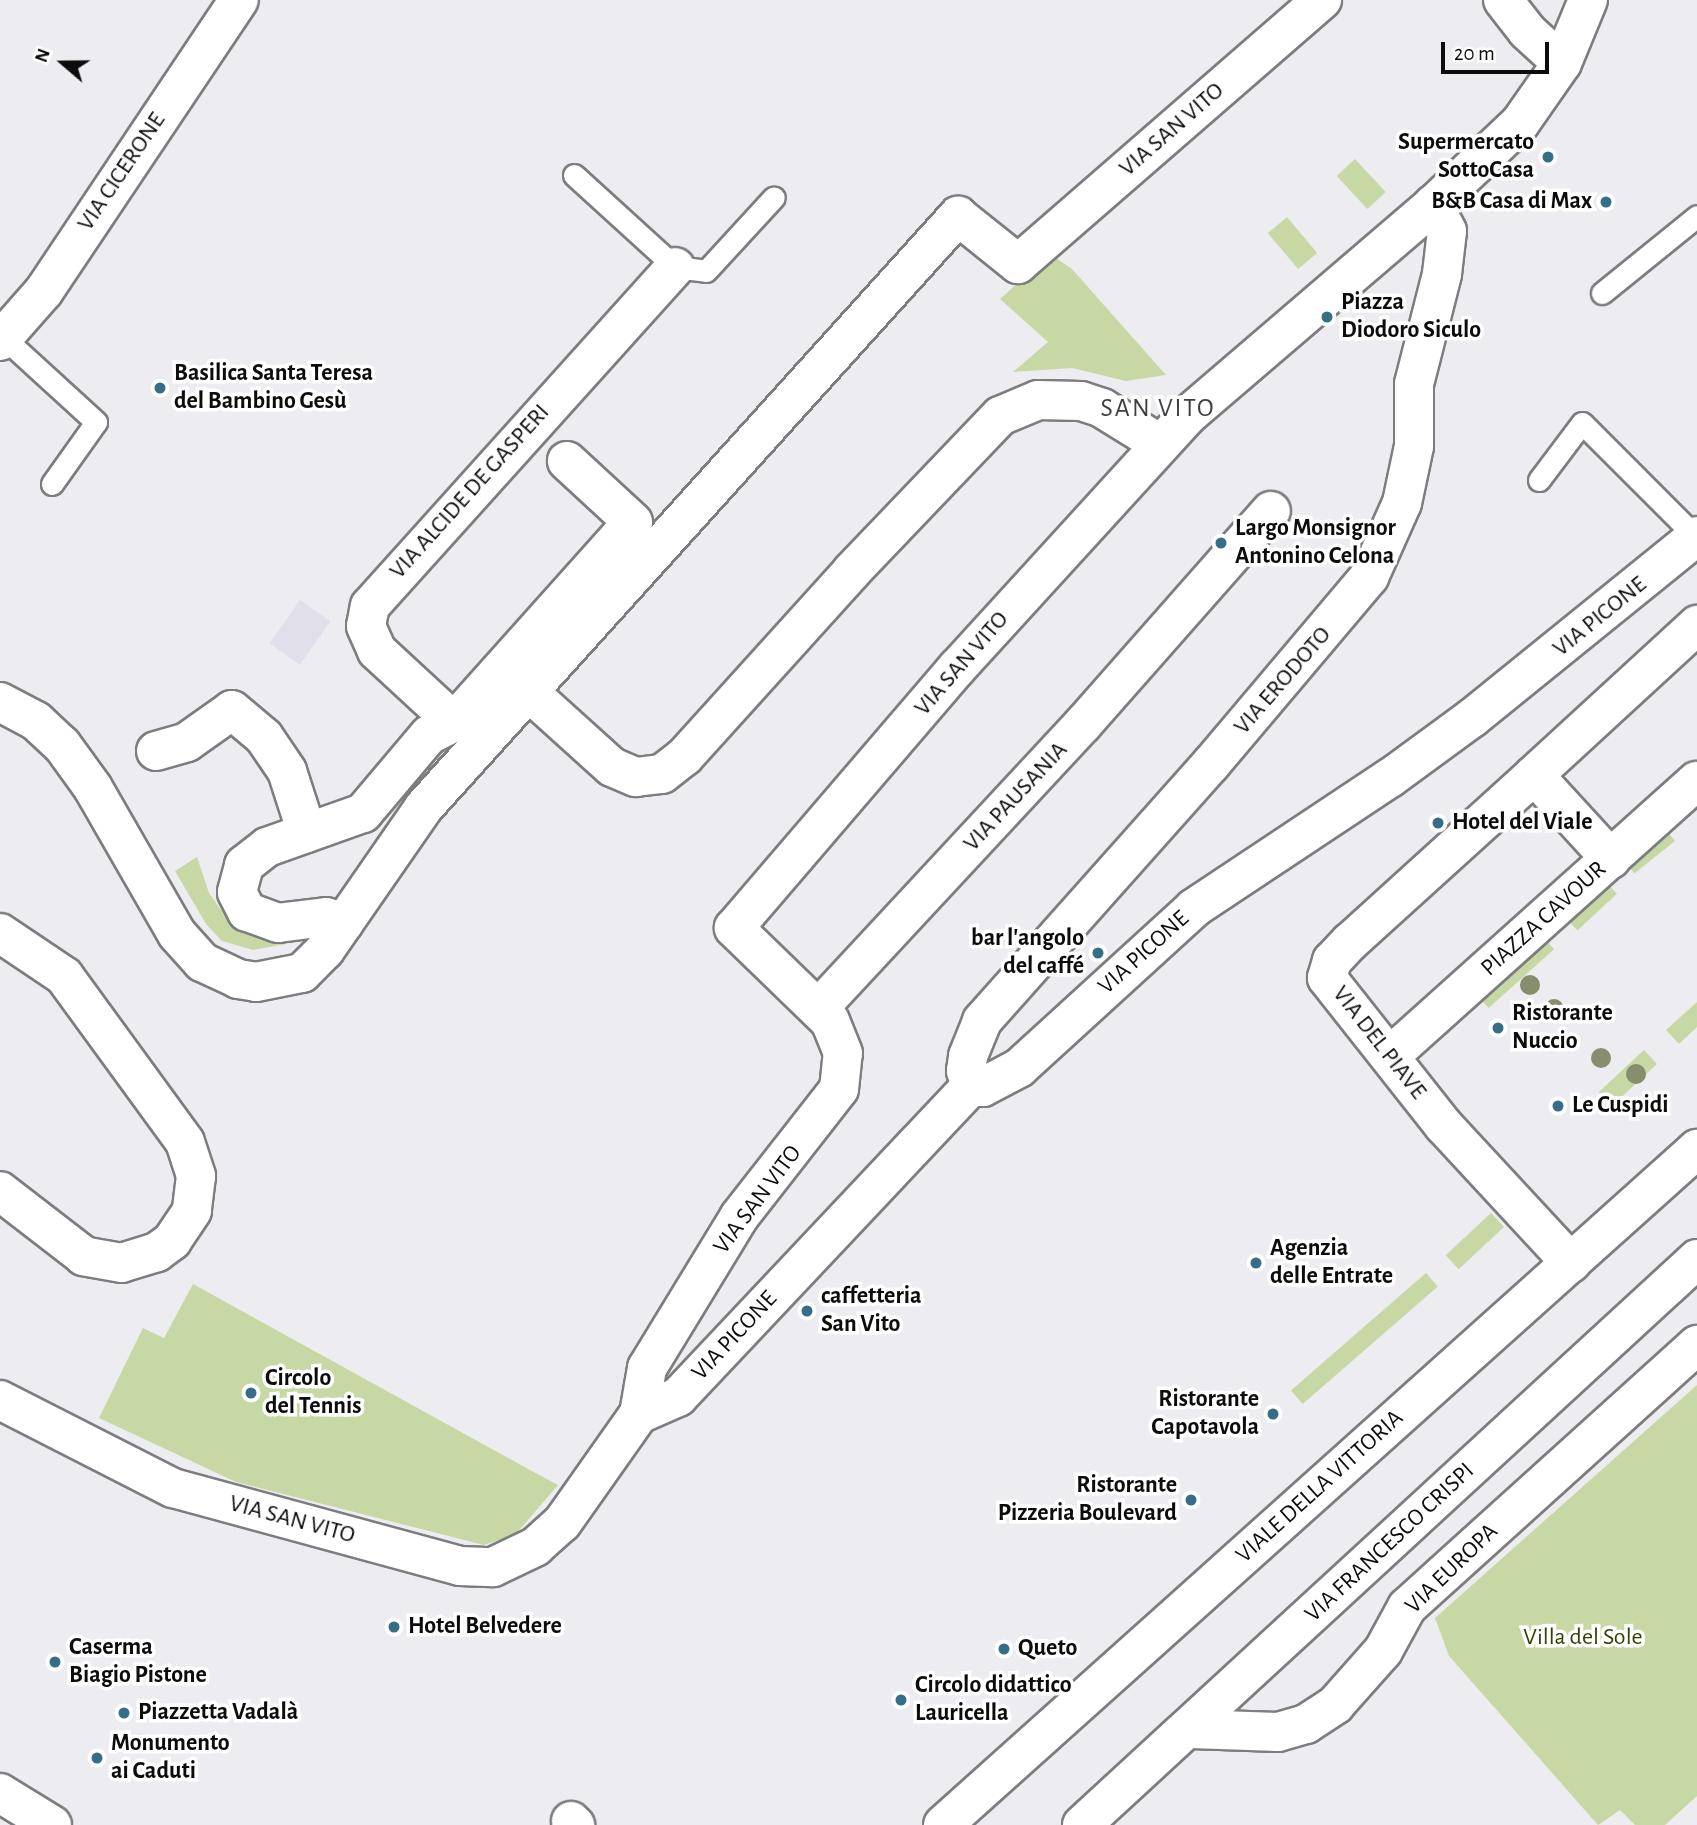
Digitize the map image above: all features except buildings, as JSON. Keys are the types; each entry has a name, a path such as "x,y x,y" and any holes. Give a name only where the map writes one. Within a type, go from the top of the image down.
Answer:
{"street":[{"name":"VIA CICERONE","path":"2,339 44,291 239,0"},
{"name":"VIA SAN VITO","path":"530,693 957,216 1017,264 1322,0"},
{"path":"1503,0 1527,31 1562,63"},
{"path":"1433,205 1520,123 1562,63 1588,0"},
{"name":"VIA SAN VITO","path":"0,1400 173,1488 460,1566 494,1567 535,1547 562,1523 639,1414 647,1368 739,1217 839,1089 843,1053 839,1036 819,1008 734,928 957,668 1187,416 1433,205"},
{"name":"VIA ERODOTO","path":"971,1086 968,1056 982,1021 1211,764 1370,578 1402,503 1414,446 1413,384 1442,274 1447,231 1433,205"},
{"name":"VIA ALCIDE DE GASPERI","path":"454,722 377,651 366,626 370,606 675,267"},
{"path":"0,702 36,721 85,774 177,934 202,962 238,979 289,978 302,973 325,950 424,807 530,693 612,767 636,777 663,774 685,756 851,572 1000,416 1038,400 1080,401 1102,408 1160,444"},
{"path":"344,923 326,917 278,923 247,912 240,904 237,892 244,865 267,847 363,813 429,735 454,722 633,522 567,461"},
{"name":"VIA PAUSANIA","path":"819,1008 1083,724 1206,580 1271,511"},
{"name":"VIA PICONE","path":"639,1414 678,1397 971,1086 983,1087 1019,1068 1194,908 1452,733 1575,639 1697,536"},
{"name":"VIA DEL PIAVE","path":"1571,1263 1444,1126 1328,978 1332,961 1697,625"},
{"path":"156,751 187,742 232,710 264,737 287,771 307,834"},
{"path":"1534,775 1611,859"},
{"name":"PIAZZA CAVOUR","path":"1390,1056 1697,781"},
{"path":"0,933 64,976 185,1142 196,1175 192,1211 172,1241 149,1256 121,1263 85,1255 0,1192"},
{"name":"VIALE DELLA VITTORIA","path":"943,1825 1697,1149"},
{"name":"VIA FRANCESCO CRISPI","path":"1082,1825 1191,1729 1697,1259"},
{"name":"VIA EUROPA","path":"1191,1729 1278,1731 1306,1724 1335,1704 1383,1651 1407,1607 1697,1345"},
{"path":"0,1793 52,1825"}],"lane":[{"path":"574,175 675,267 706,271 774,197"},
{"path":"1602,293 1697,216"},
{"path":"2,339 96,422 52,484"},
{"path":"1539,480 1582,423 1697,536"}],"shaded area":[{"path":"300,600 330,621 300,665 270,643"}],"green space":[{"path":"1355,159 1386,192 1367,209 1337,176"},
{"path":"1287,217 1317,253 1298,269 1268,233"},
{"path":"1050,254 1072,269 1166,375 1126,381 1072,368 1013,372 1048,342 1000,299"},
{"path":"1666,830 1675,841 1634,874 1626,863"},
{"path":"197,857 209,893 232,925 286,944 253,950 222,941 206,924 175,871"},
{"path":"1606,882 1617,894 1577,931 1567,919"},
{"path":"1544,938 1554,949 1489,1008 1479,997"},
{"path":"1697,1002 1697,1027 1679,1044 1666,1030"},
{"path":"1644,1050 1657,1064 1612,1106 1599,1092"},
{"path":"1491,1213 1504,1227 1459,1269 1446,1255"},
{"path":"1426,1273 1438,1287 1303,1404 1291,1390"},
{"name":"Circolo del Tennis","path":"193,1284 558,1485 516,1534 484,1545 236,1482 99,1418 143,1328 164,1338"},
{"name":"Villa del Sole","path":"1697,1385 1697,1796 1665,1825 1635,1825 1620,1810 1598,1825 1449,1656 1435,1618"}],"place":[{"name":"Supermercato SottoCasa","path":"1548,157"},
{"name":"B&B Casa di Max","path":"1606,202"},
{"name":"Piazza Diodoro Siculo","path":"1327,317"},
{"name":"Basilica Santa Teresa del Bambino Gesù","path":"160,388"},
{"name":"Largo Monsignor Antonino Celona","path":"1221,543"},
{"name":"Hotel del Viale","path":"1438,823"},
{"name":"bar l'angolo del caffé","path":"1098,953"},
{"name":"Ristorante Nuccio","path":"1498,1028"},
{"name":"Le Cuspidi","path":"1558,1106"},
{"name":"Agenzia delle Entrate","path":"1256,1263"},
{"name":"caffetteria San Vito","path":"807,1311"},
{"name":"Circolo del Tennis","path":"251,1393"},
{"name":"Ristorante Capotavola","path":"1273,1414"},
{"name":"Ristorante Pizzeria Boulevard","path":"1191,1500"},
{"name":"Hotel Belvedere","path":"394,1627"},
{"name":"Queto","path":"1004,1649"},
{"name":"Caserma Biagio Pistone","path":"55,1662"},
{"name":"Circolo didattico Lauricella","path":"901,1700"},
{"name":"Piazzetta Vadalà","path":"124,1713"},
{"name":"Monumento ai Caduti","path":"97,1758"}],"district":[{"name":"SAN VITO","path":"1158,409"}]}
